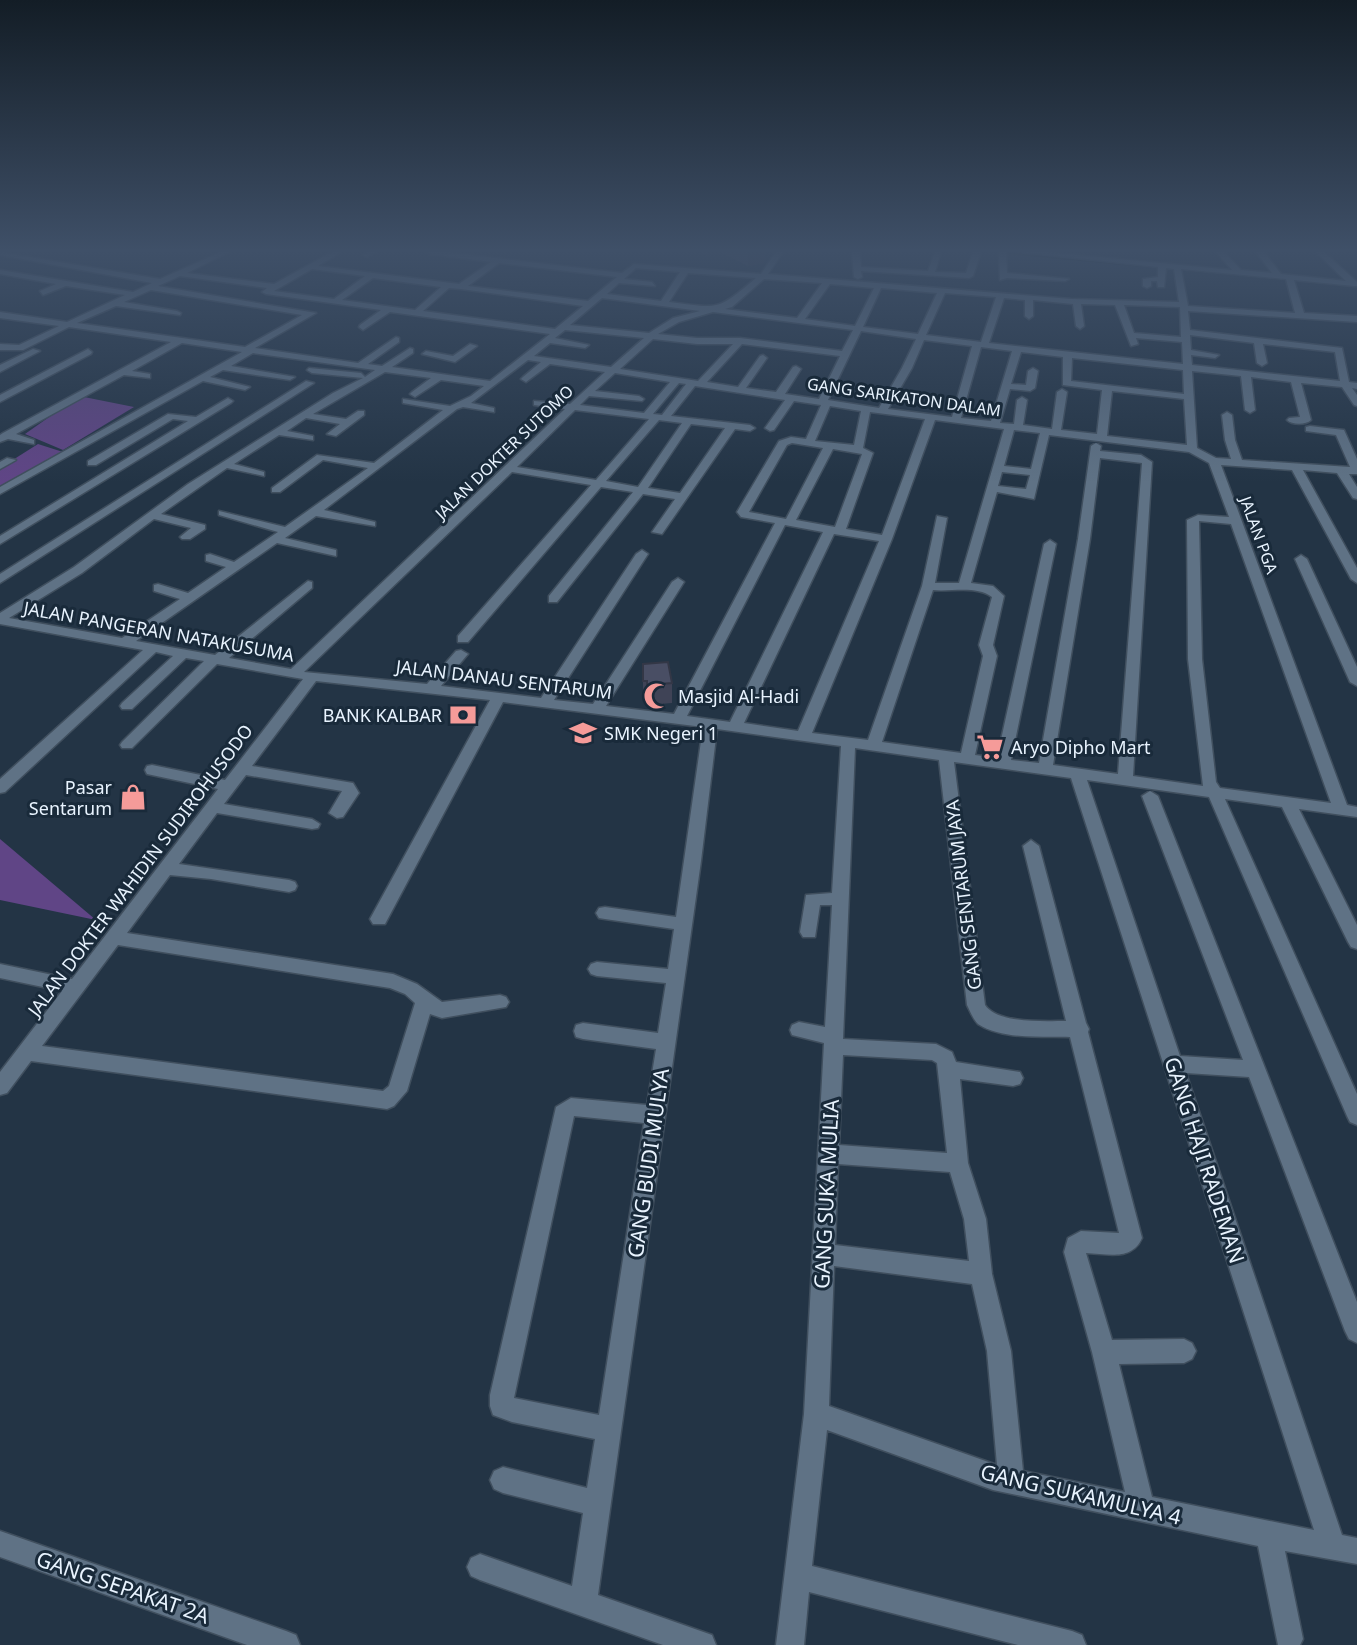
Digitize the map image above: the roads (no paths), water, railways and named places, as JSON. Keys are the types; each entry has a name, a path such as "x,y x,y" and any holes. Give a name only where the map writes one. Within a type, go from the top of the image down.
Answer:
{"street":[{"path":"2,349 20,348 59,329"},
{"path":"96,329 491,384"},
{"path":"0,491 285,329"},
{"path":"492,337 505,329"},
{"path":"528,329 556,333 740,341 846,354"},
{"path":"126,642 315,512 456,406 473,398 561,329"},
{"name":"JALAN DOKTER SUTOMO","path":"295,673 510,470 590,390 660,329"},
{"path":"809,443 856,329 1357,386"},
{"path":"882,411 907,368 925,329"},
{"path":"956,419 987,329"},
{"path":"1129,329 1133,340 1232,333 1258,340 1339,350 1345,384 1357,403"},
{"path":"1186,329 1192,449 1214,461 1357,471 1340,432 1292,420"},
{"path":"556,333 585,345"},
{"path":"4,437 181,340"},
{"path":"265,352 286,340"},
{"path":"360,365 396,340"},
{"path":"1258,340 1262,363"},
{"path":"463,639 657,416 697,383 740,341"},
{"path":"402,371 427,354 455,359 473,346"},
{"path":"310,358 325,349"},
{"path":"995,424 1017,349"},
{"path":"0,369 36,351"},
{"path":"0,619 78,570 154,516 192,485 410,351"},
{"path":"0,399 88,352"},
{"path":"1186,352 1216,355"},
{"path":"1068,355 1066,383 1107,389 1188,393"},
{"name":"GANG SARIKATON DALAM","path":"525,357 866,409 1192,449"},
{"path":"740,390 764,358"},
{"path":"526,379 548,361"},
{"path":"137,364 155,367"},
{"path":"220,367 290,377"},
{"path":"514,367 536,371"},
{"path":"313,369 370,378"},
{"path":"779,396 796,369"},
{"path":"1006,386 1030,388 1033,371"},
{"path":"122,372 147,376"},
{"path":"1244,373 1250,396 1250,410"},
{"path":"440,376 410,398 491,410"},
{"path":"201,378 246,387"},
{"path":"657,416 678,379"},
{"path":"1295,379 1315,441"},
{"path":"1123,382 1188,393"},
{"path":"0,579 309,383"},
{"path":"1045,769 1107,389"},
{"path":"590,390 639,396"},
{"path":"992,488 1030,495 1062,392"},
{"path":"58,398 72,400"},
{"path":"770,428 791,398"},
{"path":"0,541 228,401"},
{"path":"537,403 750,428"},
{"path":"964,586 998,468 1022,404 1000,405"},
{"path":"858,449 866,409"},
{"path":"332,434 361,413"},
{"path":"304,415 348,422"},
{"path":"1227,415 1230,440 1238,463"},
{"path":"92,463 172,416 198,420"},
{"path":"803,736 886,539 931,417"},
{"path":"553,599 641,490 690,419"},
{"path":"439,420 458,423"},
{"path":"658,531 732,426"},
{"path":"1146,443 1148,431"},
{"path":"279,432 309,438"},
{"path":"4,437 30,442"},
{"path":"734,727 834,531 869,454 858,449 791,440 783,443 743,513 834,531 886,539"},
{"path":"678,719 829,446"},
{"path":"1095,454 1141,458 1147,462 1125,781"},
{"path":"61,457 120,469"},
{"path":"276,489 321,457 377,467"},
{"name":"JALAN PGA","path":"1214,461 1341,810"},
{"path":"227,465 260,474"},
{"path":"1296,467 1357,579"},
{"path":"998,468 1035,473"},
{"path":"510,470 682,497"},
{"path":"1340,470 1357,496"},
{"path":"159,477 192,485"},
{"path":"315,512 371,524"},
{"path":"223,513 288,531"},
{"path":"154,516 201,527 186,537"},
{"path":"873,746 928,586 941,518"},
{"path":"1236,521 1198,518 1193,520 1195,659 1208,782 1357,1116"},
{"path":"276,539 332,553"},
{"path":"1003,764 1051,544"},
{"path":"545,704 642,554"},
{"path":"210,558 236,566"},
{"path":"1301,559 1357,682"},
{"path":"596,710 678,582"},
{"path":"127,745 217,659 308,585"},
{"path":"928,586 952,589 964,586 992,590 998,596 986,645 990,656 967,759"},
{"path":"158,588 190,598"},
{"name":"JALAN PANGERAN NATAKUSUMA","path":"0,619 312,677"},
{"path":"0,788 154,647"},
{"path":"127,706 183,653"},
{"path":"431,689 461,654"},
{"name":"JALAN DANAU SENTARUM","path":"312,677 678,719 1125,781 1147,790 1215,793 1357,812"},
{"name":"JALAN DOKTER WAHIDIN SUDIROHUSODO","path":"0,1087 312,677"},
{"path":"379,919 498,698"},
{"name":"GANG BUDI MULYA","path":"583,1602 676,977 710,725"},
{"name":"GANG SUKA MULIA","path":"790,1645 800,1576 816,1414 848,743"},
{"name":"GANG SENTARUM JAYA","path":"946,757 976,1006 987,1020 1080,1029"},
{"path":"240,769 348,787 351,793 337,813"},
{"path":"152,770 227,786"},
{"name":"GANG HAJI RADEMAN","path":"1077,774 1173,1064 1345,1549"},
{"path":"1147,790 1357,1331"},
{"path":"1288,803 1357,942"},
{"path":"211,807 312,824"},
{"path":"1031,846 1080,1029 1131,1238 1126,1244 1081,1242 1075,1249 1104,1352 1141,1507"},
{"path":"164,869 211,873 289,886"},
{"path":"809,932 812,891 839,899"},
{"path":"605,913 683,924"},
{"path":"113,938 393,981 411,989 442,1010 500,1002"},
{"path":"597,969 676,977"},
{"path":"0,971 76,987"},
{"path":"27,1052 387,1100 397,1091 425,1000"},
{"path":"799,1030 834,1042 936,1052 945,1058 949,1069 958,1163 975,1219 981,1274 999,1351 1011,1481"},
{"path":"583,1031 666,1042"},
{"path":"1173,1064 1254,1069"},
{"path":"949,1069 1013,1078"},
{"path":"609,1429 512,1410 502,1406 502,1395 563,1113 571,1107 655,1115"},
{"path":"828,1154 958,1163"},
{"path":"824,1254 981,1274"},
{"path":"1104,1352 1184,1351"},
{"name":"GANG SUKAMULYA 4","path":"816,1414 993,1477 1345,1549"},
{"path":"503,1480 598,1504"},
{"path":"1269,1535 1289,1639"},
{"name":"GANG SEPAKAT 2A","path":"0,1544 286,1645"},
{"path":"480,1567 702,1645"},
{"path":"800,1576 1072,1645"}],"place":[{"name":"Masjid Al-Hadi","path":"657,696"},
{"name":"BANK KALBAR","path":"463,715"},
{"name":"SMK Negeri 1","path":"583,733"},
{"name":"Aryo Dipho Mart","path":"990,747"},
{"name":"Pasar Sentarum","path":"133,797"}]}
